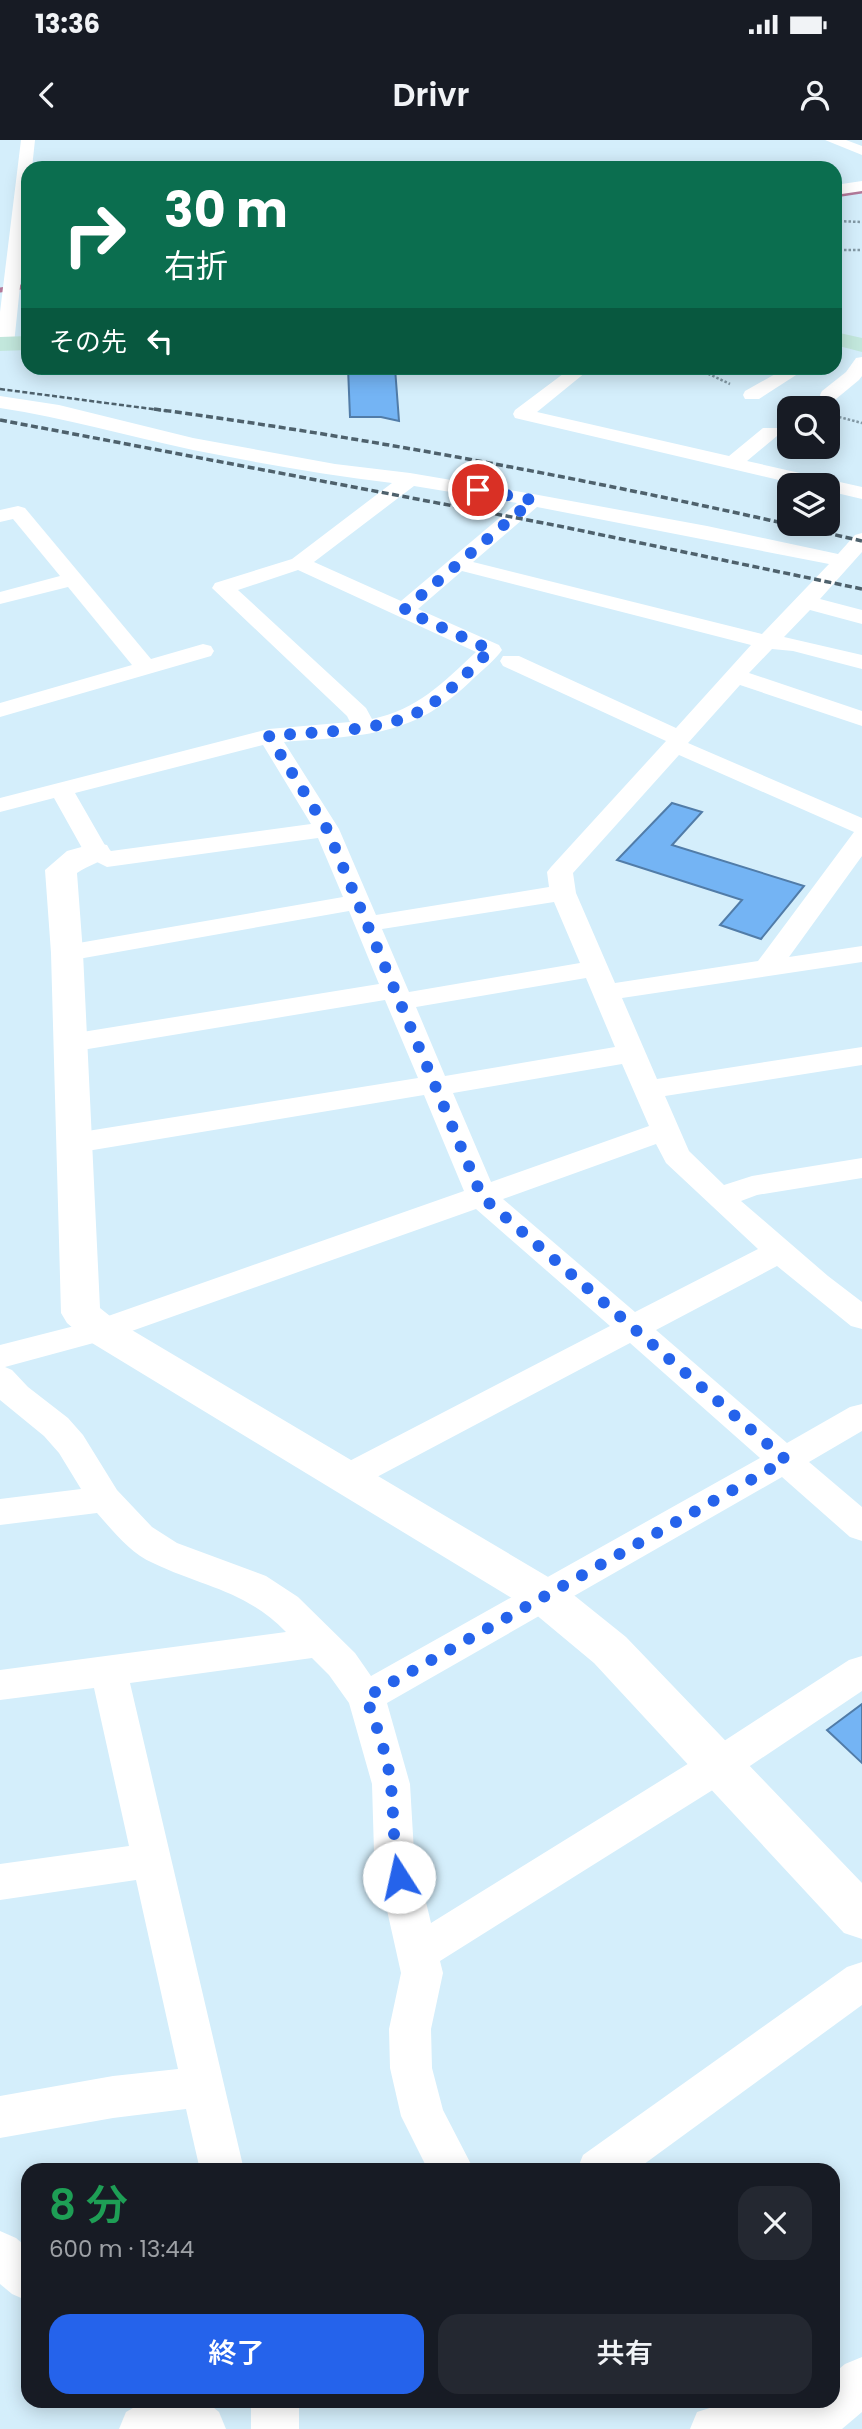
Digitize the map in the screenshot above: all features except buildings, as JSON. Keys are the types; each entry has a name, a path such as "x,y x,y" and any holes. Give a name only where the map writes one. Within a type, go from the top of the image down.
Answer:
{"main road":[{"path":"842,340 862,345"},
{"path":"3,344 21,344"}],"street":[{"path":"26,161 28,140"},
{"path":"832,140 862,151"},
{"path":"842,189 862,186"},
{"path":"3,344 13,286 21,208"},
{"path":"829,395 853,376 862,362"},
{"path":"573,375 522,414 777,473"},
{"path":"752,395 786,375"},
{"path":"0,402 58,411 193,444 335,470 410,479 707,532 854,552"},
{"path":"733,463 770,432"},
{"path":"363,726 358,713 223,588 299,563 410,479"},
{"path":"840,488 862,493"},
{"path":"404,610 533,500"},
{"path":"0,516 18,512 146,668"},
{"path":"854,552 741,668 737,676 560,872 563,893 676,1156 719,1198 817,1284 856,1308"},
{"path":"0,804 269,736 363,726 400,719 422,710 442,696 491,650 299,563"},
{"path":"458,565 767,642 794,644 862,662"},
{"path":"0,598 74,579"},
{"path":"805,603 862,617"},
{"path":"0,710 203,651"},
{"path":"511,661 699,754 862,827"},
{"path":"737,676 862,719"},
{"path":"269,736 327,829 482,1197 862,1527"},
{"path":"61,789 96,852 107,859 327,829"},
{"path":"768,967 862,838"},
{"path":"96,852 78,858 61,870 68,953 81,1313 101,1330 544,1596 610,1650 862,1917"},
{"path":"68,953 361,913 563,893"},
{"path":"70,1043 397,996 768,967 862,954"},
{"path":"75,1143 633,1053"},
{"path":"647,1090 862,1056"},
{"path":"0,1357 101,1330 665,1131"},
{"path":"719,1198 752,1186 862,1168"},
{"path":"346,1478 781,1250"},
{"path":"0,1378 71,1444 105,1499 140,1537 164,1553 253,1586 285,1607 342,1664 366,1697 379,1734 391,1784 394,1852 422,1973 410,2029 411,2068 423,2116 448,2163"},
{"path":"366,1697 862,1416"},
{"path":"0,1512 105,1499"},
{"path":"0,1685 321,1642"},
{"path":"108,1671 220,2163"},
{"path":"416,1954 720,1765 862,1671"},
{"path":"0,1882 152,1860"},
{"path":"609,2163 862,1981"},
{"path":"0,2117 113,2097 202,2087"},
{"path":"0,2253 21,2272"},
{"path":"840,2391 862,2381"},
{"path":"275,2408 275,2429"},
{"path":"713,2429 782,2419 805,2408"}],"path":[{"path":"842,221 862,222"},
{"path":"842,250 862,250"},
{"path":"840,417 862,423"}],"waterway":[{"path":"842,194 862,191"},
{"path":"0,290 21,287"}],"railway":[{"path":"0,389 167,411"},
{"path":"154,409 509,467 862,541"},
{"path":"0,420 554,525 862,589"}],"route":[{"path":"399,1877 394,1852 391,1784 379,1734 366,1697 786,1460 482,1197 327,829 269,736 363,726 400,719 422,710 442,696 491,650 404,610 533,500 478,490"}]}
